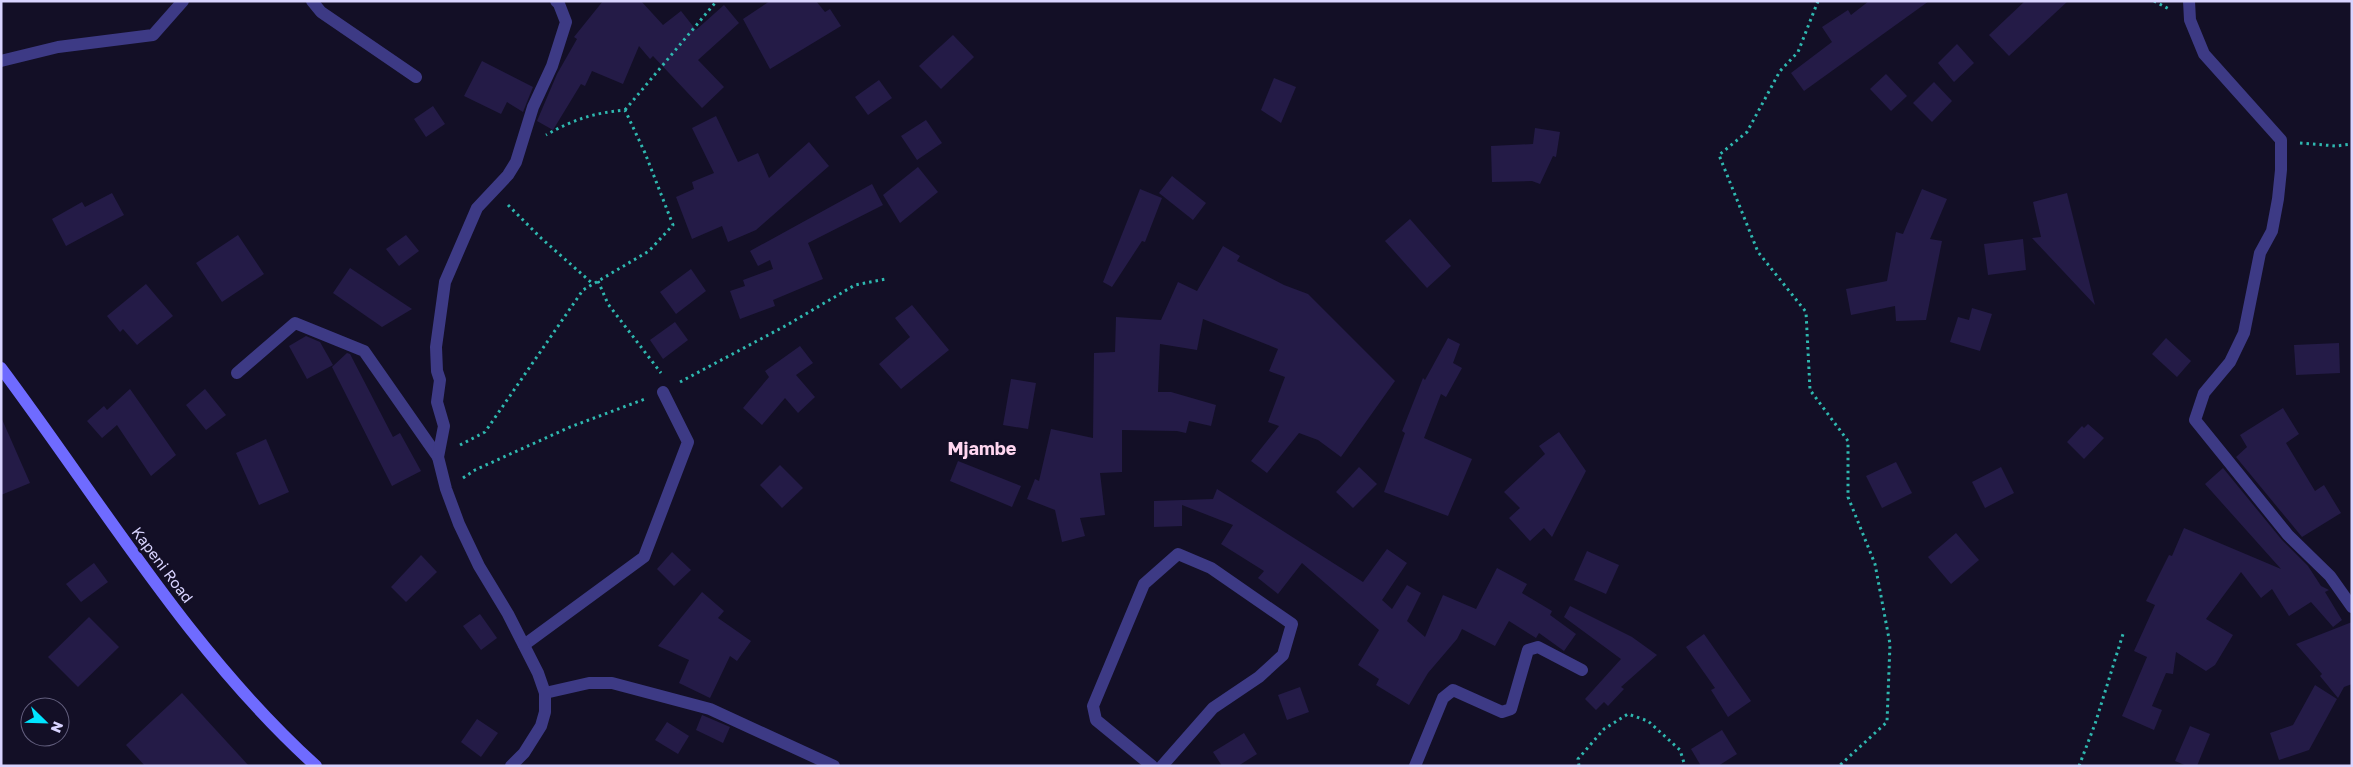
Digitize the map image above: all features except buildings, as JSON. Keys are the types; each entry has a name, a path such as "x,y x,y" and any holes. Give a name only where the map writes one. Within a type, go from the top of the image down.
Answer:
{"main road":[{"name":"Kapeni Road","path":"1,368 105,516 193,630 256,706 316,766"}],"street":[{"path":"1,61 58,47 153,35 183,1"},
{"path":"312,1 321,12 416,77"},
{"path":"438,457 444,426 437,402 440,380 437,371 436,347 444,282 477,208 508,175 516,162 533,107 552,66 566,22 556,1"},
{"path":"2189,1 2190,20 2204,54 2281,140 2278,199 2272,231 2260,253 2244,333 2230,362 2204,393 2195,420 2288,535 2330,576 2352,607"},
{"path":"237,373 295,323 364,351 438,457 446,489 459,524 479,566 524,645 545,693 545,712 541,726 524,753 511,766"},
{"path":"524,645 644,557 688,442 667,389"},
{"path":"1152,766 1096,720 1093,706 1144,584 1178,554 1211,568 1292,624 1283,655 1259,677 1214,708 1162,766"},
{"path":"1415,766 1443,698 1453,690 1502,712 1511,709 1528,650 1538,647 1582,670"},
{"path":"545,693 589,683 612,683 710,709 834,766"}],"path":[{"path":"1818,1 1798,52 1780,71 1747,132 1719,155 1758,252 1806,312 1810,390 1848,441 1848,497 1874,564 1880,591 1890,644 1887,722 1839,766"},
{"path":"519,150 569,122 595,113 626,110 715,3"},
{"path":"438,457 485,432 583,290 649,251 673,225 645,152 626,110"},
{"path":"2281,140 2336,146 2352,144"},
{"path":"491,192 517,213 541,238 593,284"},
{"path":"446,489 474,470 570,427 667,389 787,325 855,286 886,279"},
{"path":"598,281 608,304 667,389"},
{"path":"2079,766 2095,724 2123,634"},
{"path":"1579,766 1578,758 1604,729 1628,714 1648,721 1680,750 1685,766"}],"district":[{"name":"Mjambe","path":"982,449"}]}
